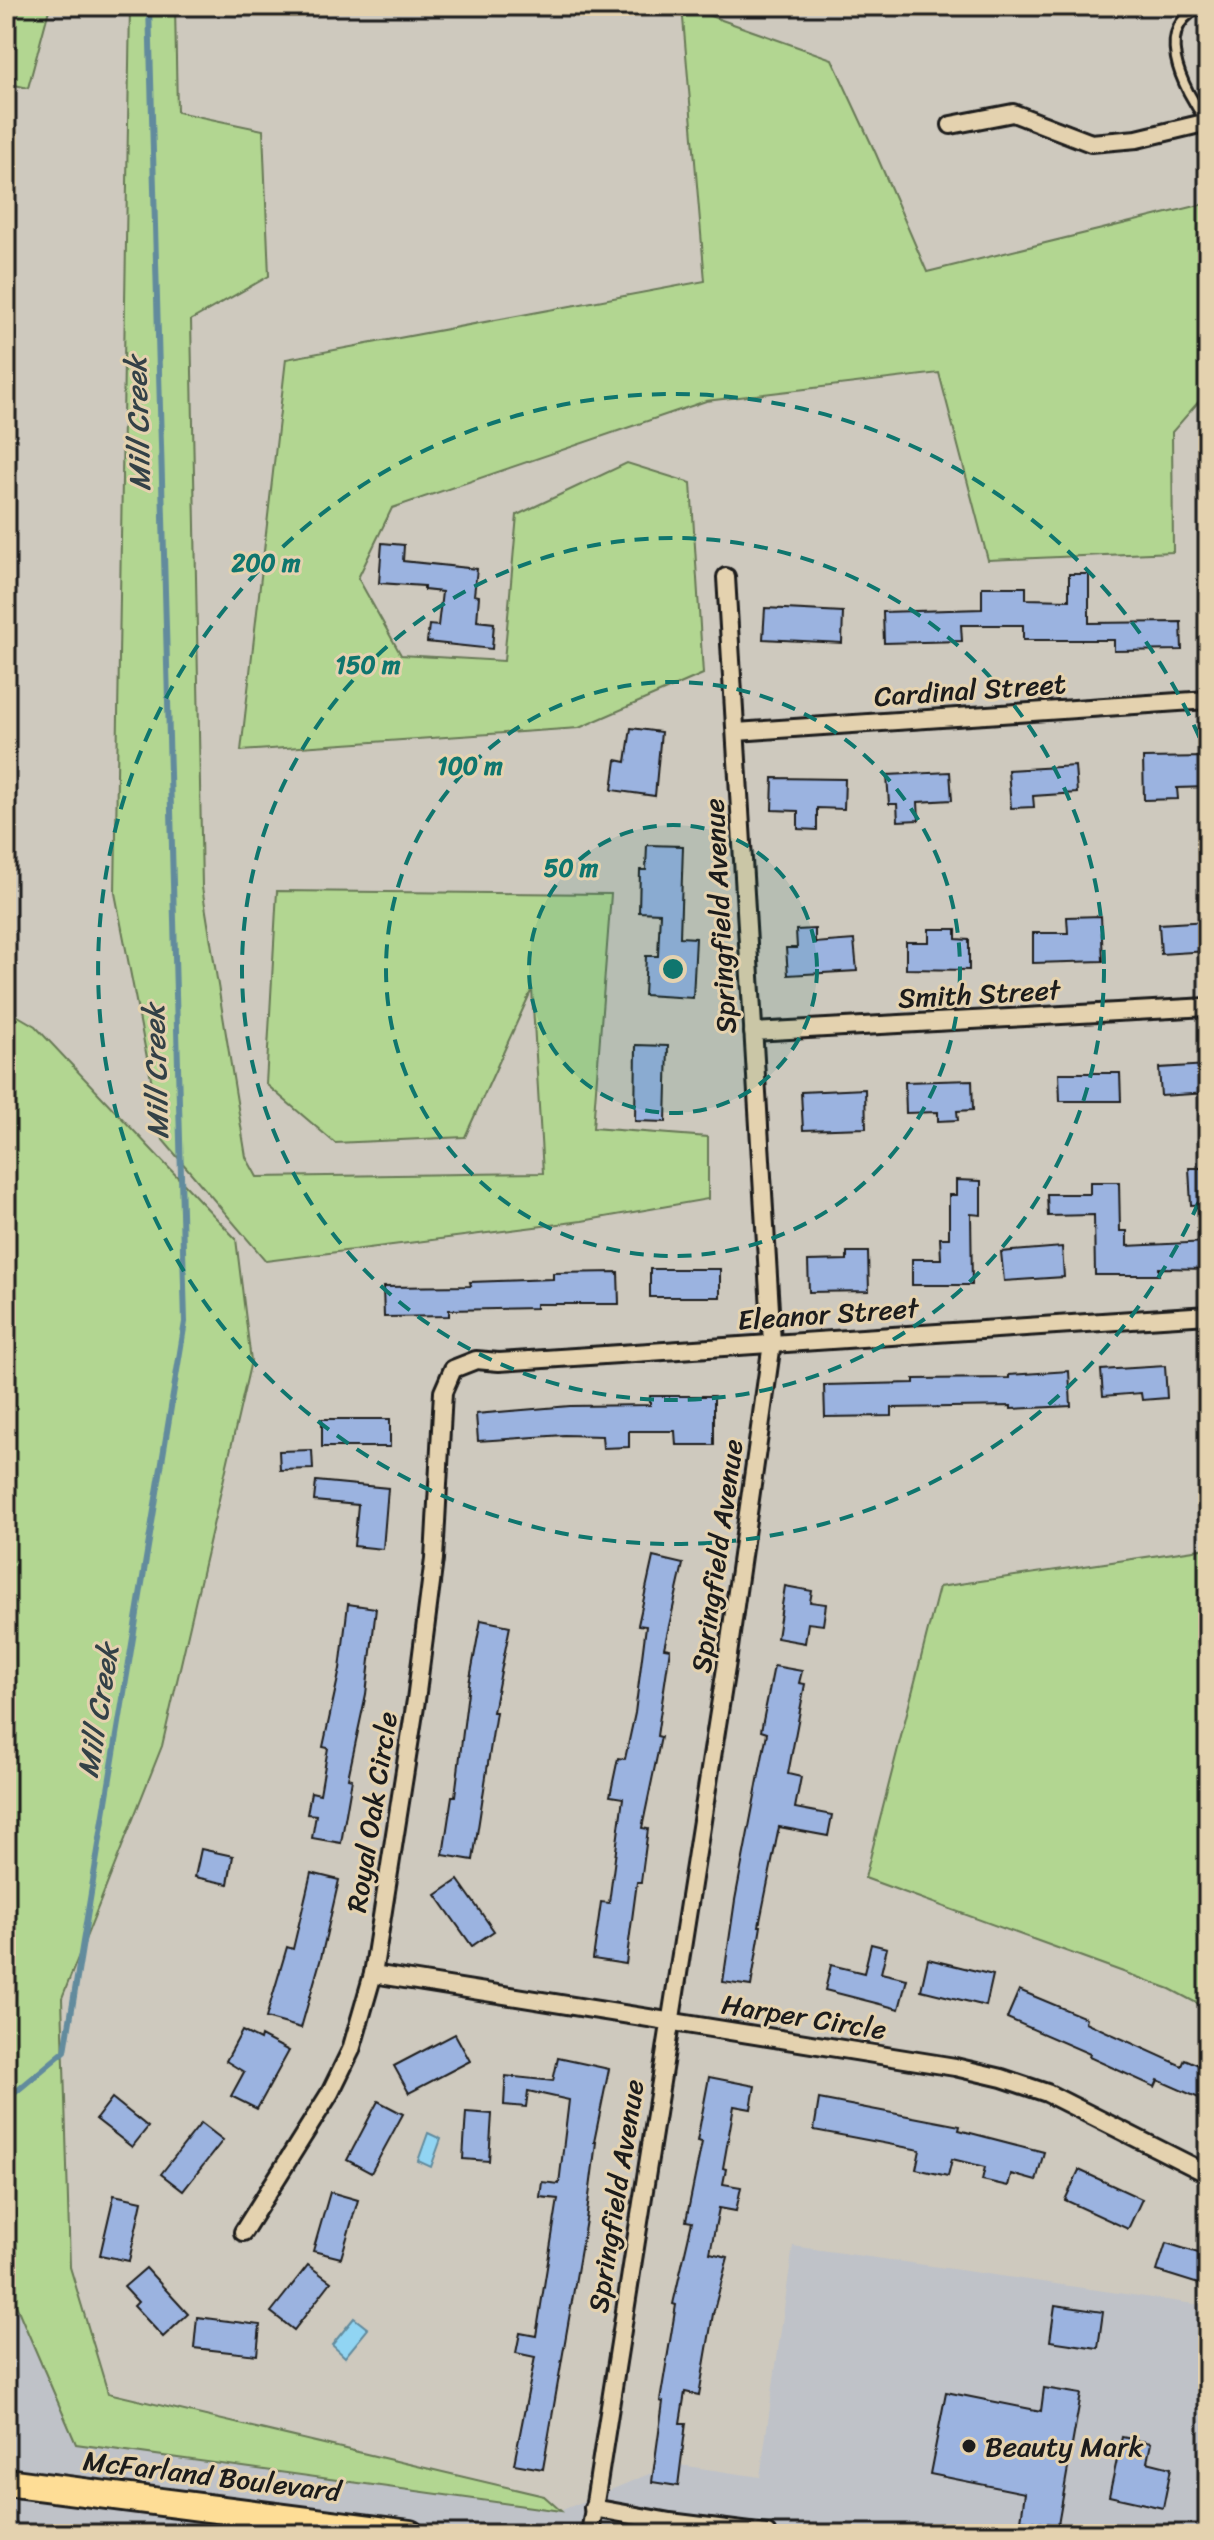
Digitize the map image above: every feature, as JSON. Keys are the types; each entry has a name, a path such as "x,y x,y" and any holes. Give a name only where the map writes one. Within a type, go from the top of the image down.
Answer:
{"highway":[{"name":"McFarland Boulevard","path":"6,2482 236,2523 410,2534"}],"street":[{"path":"951,125 1013,113 1091,143 1137,139 1207,122"},
{"name":"Springfield Avenue","path":"590,2534 733,1624 772,1343 726,577"},
{"name":"Cardinal Street","path":"736,732 1208,700"},
{"name":"Smith Street","path":"753,1032 1208,1007"},
{"name":"Eleanor Street","path":"453,1369 476,1360 499,1362 1208,1315"},
{"name":"Royal Oak Circle","path":"243,2232 330,2093 351,2050 373,1974 416,1700 434,1559 443,1392 453,1369"},
{"name":"Harper Circle","path":"373,1974 955,2067 1002,2078 1047,2093 1208,2174"},
{"path":"593,2508 670,2522 767,2534"}],"lane":[{"path":"1207,6 1192,10 1185,16 1175,50 1181,80 1189,99 1207,122"}],"shaded area":[{"path":"6,2217 76,2444 560,2511 673,2464 760,2477 793,2246 1208,2306 1208,2534 6,2534"}],"green space":[{"path":"6,6 50,6 28,88 6,83"},
{"path":"130,6 175,6 177,112 263,130 269,276 191,320 202,887 246,1157 257,1177 543,1173 532,989 465,1137 335,1143 266,1084 277,891 611,894 593,1128 708,1137 708,1199 582,1221 266,1261 163,1140 115,893"},
{"path":"682,6 832,59 927,272 1208,203 1208,391 1172,432 1173,552 988,560 939,373 706,401 392,508 358,578 401,655 504,661 517,515 627,463 691,483 703,674 579,728 241,751 286,359 705,281"},
{"path":"6,1009 35,1026 236,1239 251,1361 162,1746 62,1998 70,2267 108,2393 544,2496 561,2511 76,2444 6,2282"},
{"path":"1208,1548 1208,2009 1170,1989 865,1878 939,1587"}],"water":[{"path":"428,2133 441,2139 431,2167 418,2161"},
{"path":"354,2318 368,2329 345,2357 332,2345"}],"building":[{"path":"382,543 404,545 403,561 477,569 474,595 479,596 477,621 494,623 492,649 427,642 429,625 438,626 442,592 424,590 424,586 379,583"},
{"path":"1069,574 1089,574 1089,623 1181,622 1182,650 1114,651 1114,640 1023,640 1023,625 961,625 962,641 884,643 883,612 982,609 982,587 1026,587 1026,599 1069,600"},
{"path":"765,608 843,612 842,643 763,639"},
{"path":"631,728 661,732 655,796 612,790 616,760 626,762"},
{"path":"1208,757 1208,787 1177,788 1178,799 1144,800 1143,758"},
{"path":"1075,766 1077,793 1033,796 1034,807 1011,808 1008,770"},
{"path":"950,772 952,800 918,802 919,820 898,821 897,804 889,804 887,775"},
{"path":"773,778 845,779 844,809 817,808 817,830 798,829 798,811 772,810"},
{"path":"647,845 683,846 680,937 696,938 693,998 644,995 646,956 658,956 660,913 639,912 640,870 646,870"},
{"path":"1101,916 1103,961 1033,963 1033,933 1068,933 1067,917"},
{"path":"1208,921 1208,951 1161,954 1159,924"},
{"path":"815,929 815,943 854,940 857,971 788,975 786,948 797,948 796,930"},
{"path":"929,929 956,929 956,939 969,940 969,970 906,969 906,942 929,942"},
{"path":"636,1045 668,1046 666,1122 635,1121"},
{"path":"1208,1065 1208,1093 1161,1096 1159,1068"},
{"path":"1059,1073 1120,1073 1121,1101 1060,1101"},
{"path":"972,1080 973,1110 957,1111 958,1120 938,1121 938,1112 906,1113 905,1082"},
{"path":"865,1089 866,1128 803,1130 801,1092"},
{"path":"1189,1168 1208,1168 1208,1204 1191,1205"},
{"path":"956,1180 981,1181 981,1215 971,1214 972,1285 912,1285 912,1259 941,1259 940,1238 949,1238 949,1195 956,1195"},
{"path":"1090,1182 1119,1182 1120,1231 1127,1231 1127,1246 1208,1242 1208,1269 1159,1268 1159,1275 1095,1275 1094,1215 1048,1216 1047,1194 1090,1194"},
{"path":"1062,1247 1064,1277 1004,1281 1001,1252"},
{"path":"847,1252 868,1252 869,1291 809,1292 808,1261 847,1260"},
{"path":"650,1269 720,1269 720,1297 650,1297"},
{"path":"618,1272 619,1304 536,1304 536,1308 449,1310 449,1316 384,1317 383,1287 471,1286 470,1282 553,1279 553,1273"},
{"path":"1165,1366 1167,1398 1142,1400 1141,1393 1103,1396 1101,1370"},
{"path":"1069,1371 1071,1406 892,1408 892,1416 825,1417 824,1385 914,1383 914,1379 1009,1378 1009,1375"},
{"path":"650,1396 714,1396 714,1445 676,1445 675,1431 629,1431 629,1447 603,1448 602,1436 564,1435 478,1441 476,1414 570,1406 650,1405"},
{"path":"322,1419 390,1419 390,1447 322,1447"},
{"path":"312,1450 313,1469 280,1470 279,1451"},
{"path":"316,1481 388,1488 383,1549 354,1546 358,1505 314,1501"},
{"path":"653,1557 683,1564 664,1648 670,1649 657,1736 661,1737 642,1828 648,1829 626,1964 593,1959 601,1902 609,1903 623,1798 610,1796 618,1758 625,1759 635,1713 646,1626 638,1625"},
{"path":"785,1586 812,1591 810,1602 826,1604 823,1625 808,1623 805,1643 777,1638"},
{"path":"348,1604 376,1608 366,1694 348,1778 352,1779 341,1843 312,1838 316,1815 307,1814 311,1792 320,1794 328,1748 323,1747 340,1669"},
{"path":"481,1620 510,1626 493,1712 496,1712 473,1860 443,1855 452,1796 455,1796 469,1684"},
{"path":"774,1666 802,1671 799,1683 805,1684 788,1774 801,1777 795,1808 832,1815 828,1836 779,1827 759,1926 751,1986 723,1982 735,1900 767,1733 761,1731"},
{"path":"201,1849 233,1856 228,1884 195,1877"},
{"path":"311,1873 339,1880 301,2028 266,2018 287,1947 293,1949"},
{"path":"458,1880 494,1931 472,1946 436,1895"},
{"path":"871,1944 887,1948 881,1973 907,1979 899,2009 825,1990 831,1965 864,1973"},
{"path":"928,1959 993,1975 986,2006 921,1990"},
{"path":"1019,1990 1086,2018 1085,2022 1182,2066 1185,2059 1208,2069 1208,2102 1158,2080 1155,2087 1089,2057 1090,2054 1007,2018"},
{"path":"242,2031 260,2040 261,2036 289,2051 257,2109 231,2096 244,2072 226,2061"},
{"path":"455,2034 470,2061 409,2093 394,2066"},
{"path":"558,2058 609,2069 594,2142 586,2220 543,2469 514,2464 535,2357 516,2353 520,2333 536,2336 558,2199 540,2197 542,2182 559,2184 569,2100 528,2091 526,2107 504,2105 506,2076 553,2081"},
{"path":"709,2077 755,2086 751,2109 734,2106 723,2184 741,2187 736,2211 719,2208 710,2253 728,2257 713,2314 699,2395 685,2392 680,2423 686,2423 678,2486 652,2482 663,2402 660,2401 676,2305 673,2304 692,2222 686,2221 702,2142 697,2141"},
{"path":"112,2098 148,2127 132,2147 96,2119"},
{"path":"819,2099 960,2126 959,2130 1044,2152 1036,2181 1011,2174 1008,2186 982,2180 985,2167 952,2159 948,2176 916,2169 920,2150 814,2130"},
{"path":"378,2101 403,2114 371,2173 347,2160"},
{"path":"466,2112 492,2114 489,2161 463,2159"},
{"path":"201,2123 223,2140 183,2191 161,2174"},
{"path":"1079,2170 1142,2199 1128,2229 1065,2200"},
{"path":"330,2192 358,2200 341,2258 313,2251"},
{"path":"114,2195 142,2201 129,2261 100,2255"},
{"path":"1166,2243 1208,2256 1208,2287 1157,2271"},
{"path":"308,2265 331,2282 294,2330 271,2312"},
{"path":"146,2268 188,2314 163,2337 134,2306 138,2302 124,2287"},
{"path":"1055,2305 1103,2312 1098,2348 1050,2341"},
{"path":"197,2317 260,2325 257,2355 194,2348"},
{"path":"1044,2388 1081,2394 1058,2525 1021,2520 1025,2493 930,2474 946,2392 1041,2411"},
{"path":"1122,2437 1151,2443 1147,2462 1171,2468 1163,2508 1109,2496"}],"waterway":[{"name":"Mill Creek","path":"6,2100 65,2051 185,1322 149,6"}],"place":[{"name":"Beauty Mark","path":"969,2446"}]}
